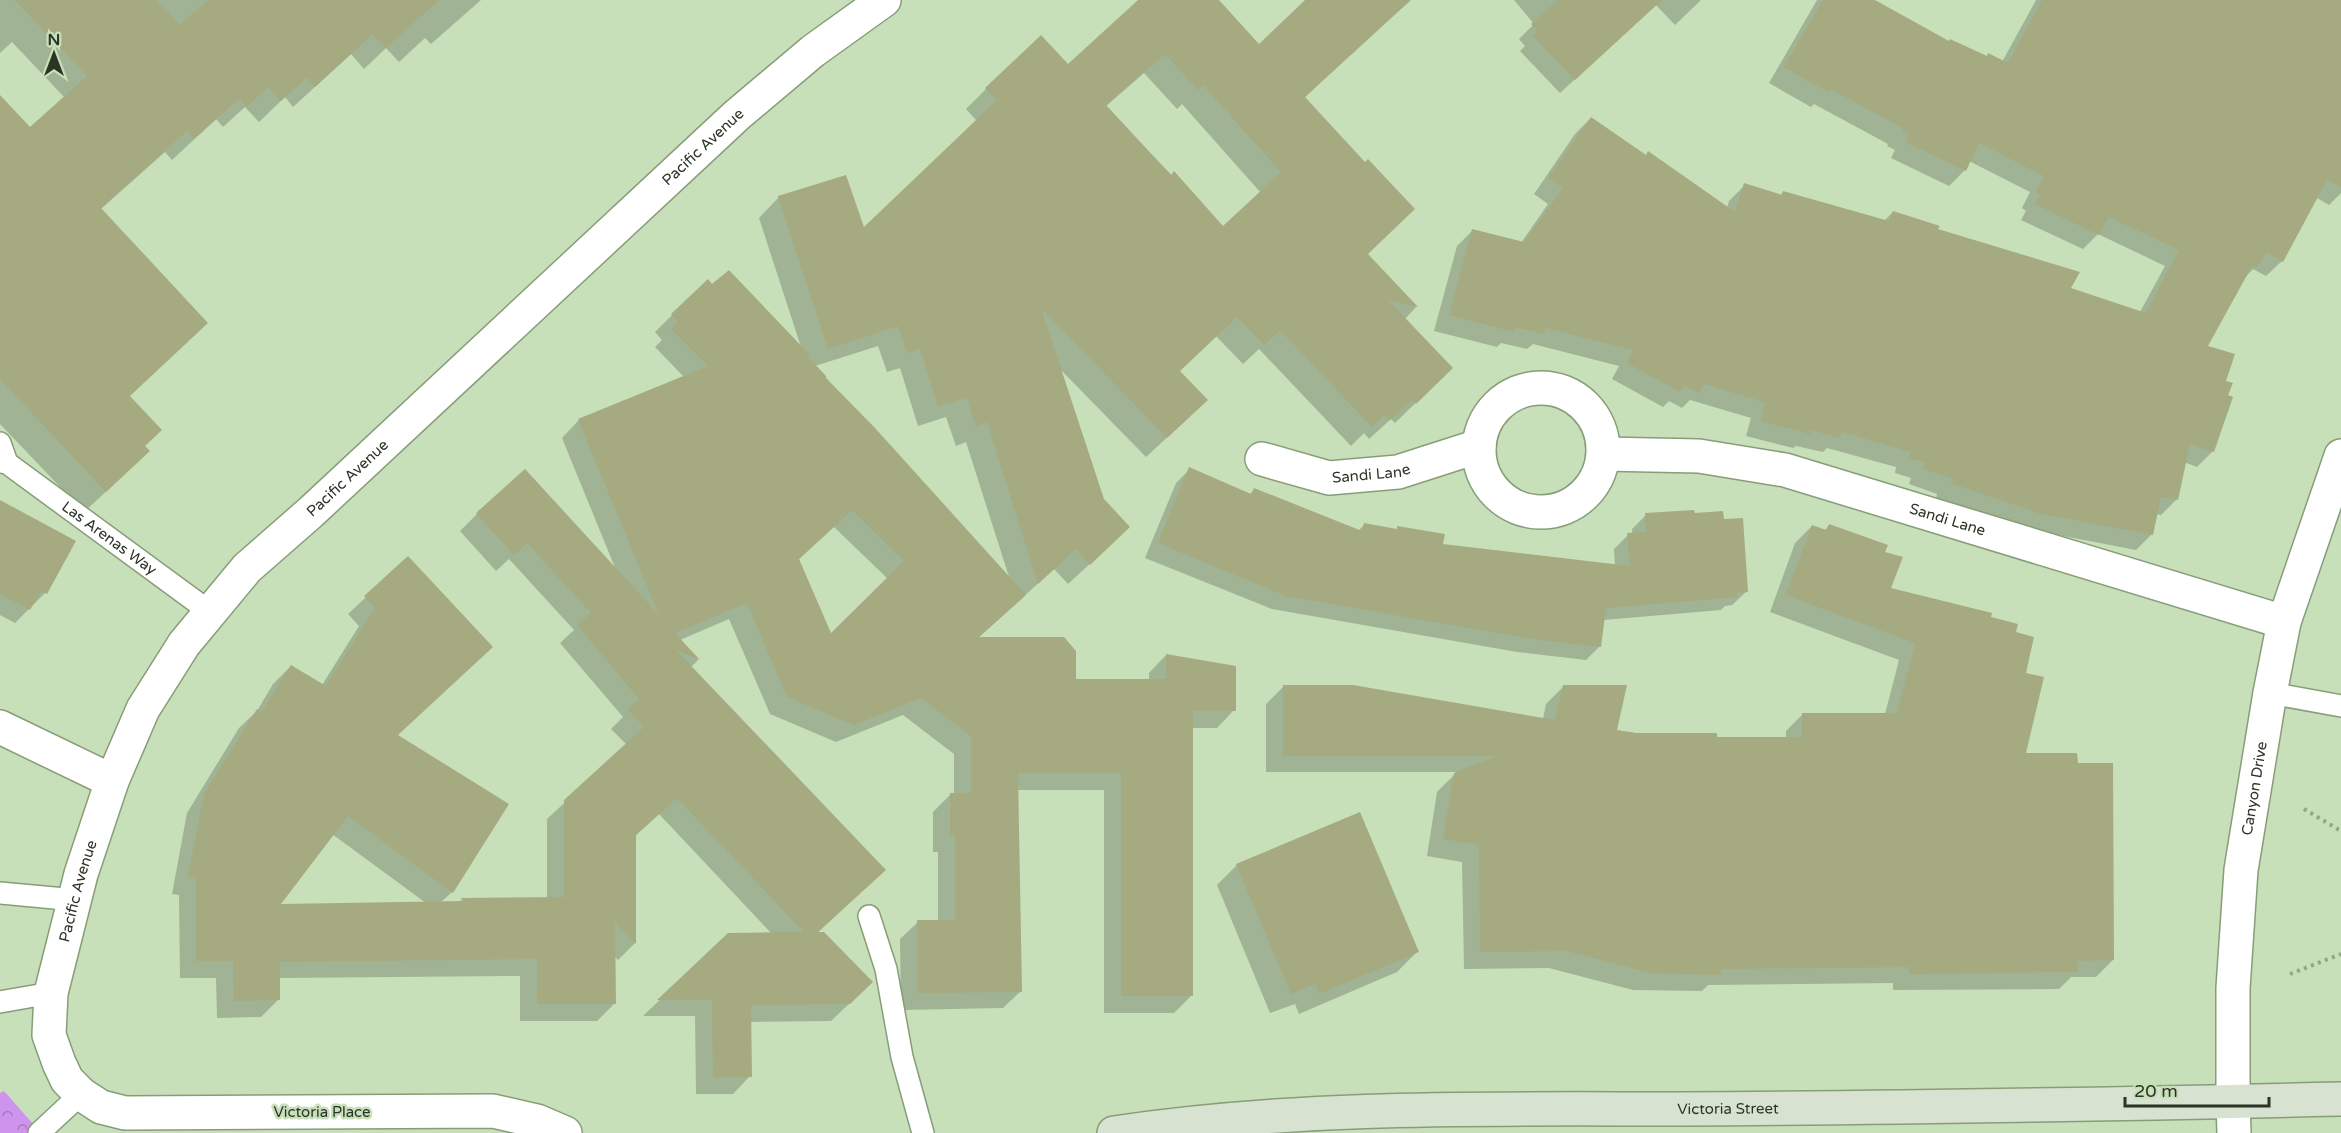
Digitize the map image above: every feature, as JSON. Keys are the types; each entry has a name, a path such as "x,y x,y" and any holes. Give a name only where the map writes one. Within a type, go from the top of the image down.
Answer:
{"main road":[{"name":"Victoria Street","path":"1114,1133 1167,1125 1312,1113 1924,1107 2234,1117 2341,1100"}],"street":[{"name":"Pacific Avenue","path":"81,1094 67,1080 49,1035 51,993 81,874 112,780 143,709 184,644 247,568 311,512 737,115 813,51 884,0"},
{"path":"1546,388 1569,394 1588,409 1601,430 1604,454 1598,478 1583,498 1562,510 1538,513 1514,507 1494,492 1481,470 1479,446 1485,422 1499,403 1521,391 1546,388"},
{"name":"Sandi Lane","path":"1262,459 1329,478 1398,472 1479,446"},
{"name":"Sandi Lane","path":"1604,454 1699,456 1785,470 2284,622"},
{"name":"Canyon Drive","path":"2234,1117 2233,988 2241,870 2284,622 2341,458"},
{"path":"0,727 112,780"},
{"name":"Victoria Place","path":"81,1094 101,1107 125,1113 493,1112 537,1121 565,1133"}],"lane":[{"name":"Las Arenas Way","path":"0,443 4,463 210,612"},
{"path":"2270,693 2341,706"},
{"path":"0,894 76,900"},
{"path":"869,916 886,969 902,1057 922,1133"},
{"path":"0,1002 51,993"},
{"path":"39,1133 81,1094"}],"path":[{"path":"2304,809 2341,831"},
{"path":"2290,974 2341,954"}],"green space":[{"path":"4,1091 41,1133 0,1133 0,1093"}],"building":[{"path":"15,0 156,0 180,25 208,0 439,0 386,48 373,34 315,87 307,77 281,101 268,87 246,107 239,99 194,139 187,131 101,208 208,323 130,396 162,430 145,446 150,451 106,492 0,379 0,95 30,127 87,76"},
{"path":"1138,0 1219,0 1259,44 1305,0 1411,0 1305,97 1365,162 1368,159 1415,209 1368,254 1418,307 1388,300 1453,368 1416,404 1412,400 1390,420 1385,414 1372,427 1280,330 1264,345 1237,317 1180,371 1208,400 1167,438 1041,308 1104,499 1130,527 1090,565 1076,549 1038,584 987,422 976,426 967,398 938,406 920,349 907,353 898,326 828,349 778,196 846,175 864,227 997,100 985,88 1041,35 1068,64","holes":["1165,54 1198,90 1203,85 1281,172 1223,226 1174,171 1171,175 1106,105"]},
{"path":"1558,0 1662,0 1575,80 1533,36 1538,31 1531,24"},
{"path":"1823,0 1875,0 1949,41 1950,39 1987,56 1988,53 2008,63 2042,0 2341,0 2341,187 2327,180 2283,262 2266,252 2257,268 2252,266 2208,346 2235,354 2226,381 2233,383 2228,395 2233,397 2214,452 2190,444 2178,500 2161,497 2153,535 2038,513 1951,483 1952,478 1923,469 1925,462 1909,458 1911,452 1842,432 1840,438 1811,430 1810,434 1761,421 1765,402 1704,384 1699,393 1684,385 1680,392 1627,363 1633,350 1546,328 1544,334 1515,327 1514,332 1449,315 1472,229 1524,242 1563,188 1548,178 1591,117 1646,155 1648,151 1735,212 1744,183 1782,195 1783,191 1889,221 1893,211 1940,226 1938,229 2080,272 2071,288 2146,313 2179,250 2109,217 2099,235 2035,204 2040,195 2036,192 2044,176 1979,143 1966,171 1905,142 1909,134 1902,130 1903,128 1830,89 1828,92 1784,67"},
{"path":"729,270 810,355 807,356 827,377 825,377 875,428 1026,595 979,637 1064,637 1076,651 1076,679 1166,679 1166,654 1236,666 1236,711 1193,711 1193,996 1121,996 1121,773 1018,773 1022,992 918,993 917,920 955,920 955,835 950,835 950,793 971,793 971,736 921,698 854,725 787,697 747,603 675,633 700,660 676,650 886,870 818,932 824,932 873,982 850,1004 751,1005 752,1077 713,1077 712,1000 657,1000 728,933 804,932 677,798 636,835 636,944 615,922 616,1004 537,1004 537,959 280,962 280,1000 234,1001 233,961 196,961 196,878 188,876 204,794 257,709 262,712 291,665 326,686 375,608 364,596 408,556 493,647 398,735 509,804 453,893 348,816 281,904 564,897 564,800 644,727 628,710 639,699 577,625 591,613 527,543 514,555 476,513 525,469 659,615 578,419 708,366 671,329 678,322 671,314 708,279 712,284","holes":["852,510 904,561 831,633 799,559"]},
{"path":"1189,467 1251,494 1254,488 1362,531 1364,523 1397,529 1397,526 1445,534 1443,544 1630,566 1627,533 1646,532 1645,513 1723,511 1724,519 1743,518 1748,592 1737,593 1737,597 1606,608 1601,647 1532,639 1286,596 1158,543"},
{"path":"0,500 76,541 47,594 41,591 30,610 0,594"},
{"path":"1829,524 1888,545 1885,552 1903,557 1891,588 1992,613 1991,617 2018,624 2016,632 2034,637 2026,673 2044,677 2026,753 2077,753 2078,763 2113,763 2114,960 2078,961 2078,972 1909,974 1909,967 1721,969 1721,975 1650,973 1567,951 1480,952 1479,845 1443,839 1454,773 1497,756 1283,756 1283,685 1353,685 1555,720 1563,685 1627,685 1617,730 1636,733 1717,733 1717,737 1802,737 1802,713 1897,713 1915,643 1786,595 1812,525 1826,530"},
{"path":"1360,812 1419,952 1319,994 1315,984 1291,994 1236,864"}]}
